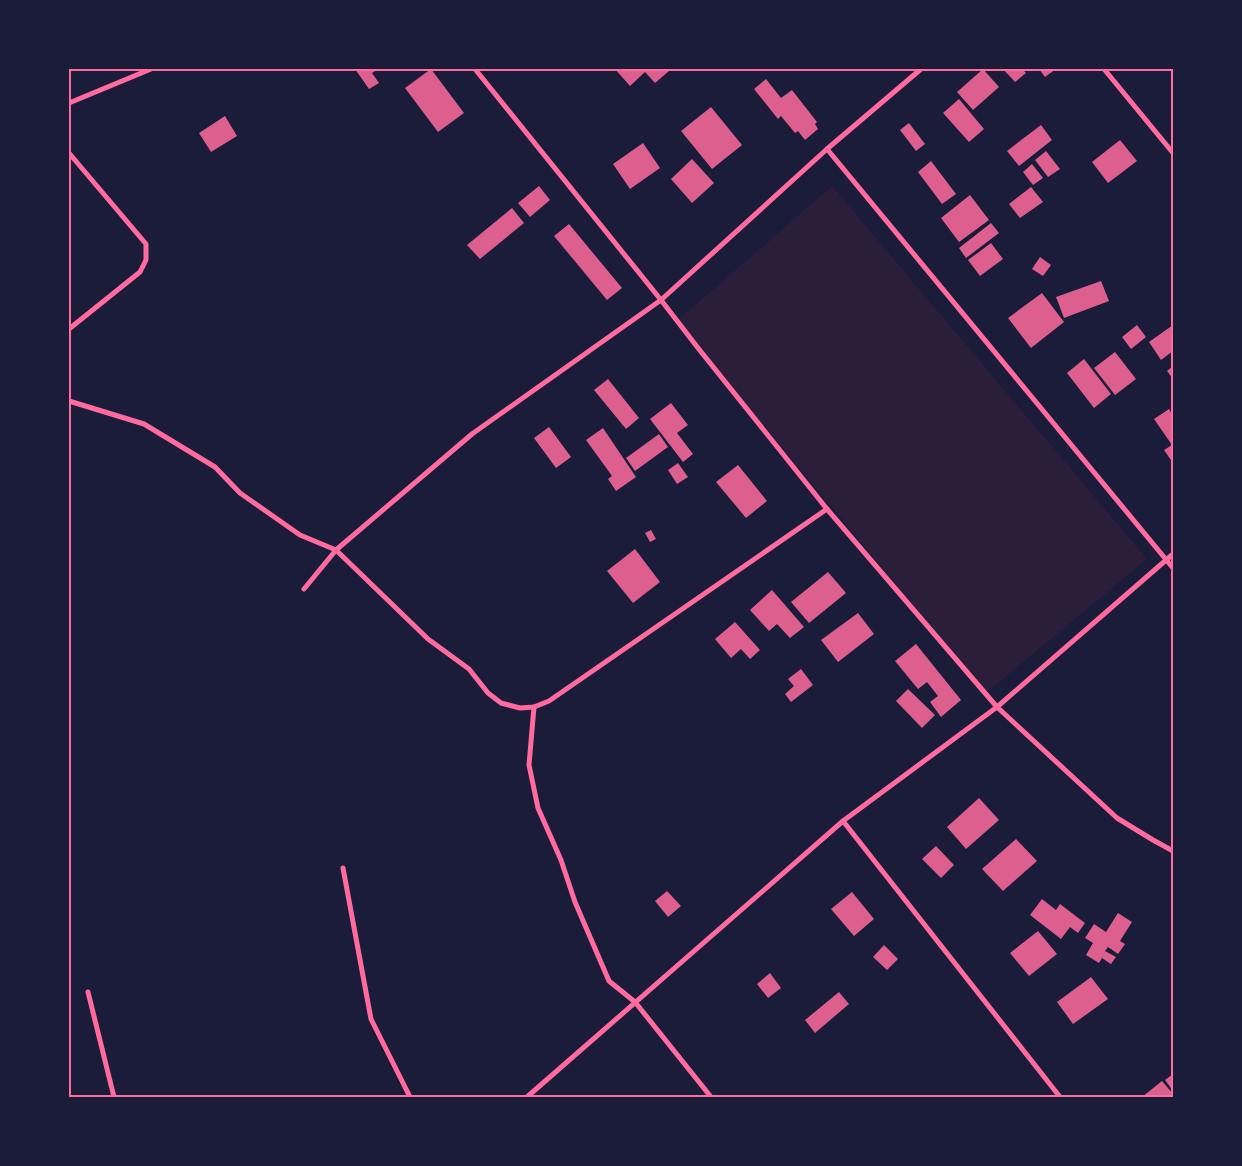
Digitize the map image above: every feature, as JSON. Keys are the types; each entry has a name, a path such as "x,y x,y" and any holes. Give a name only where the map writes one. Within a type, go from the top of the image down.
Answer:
{"street":[{"path":"69,103 151,69"},
{"path":"474,69 662,300 827,509 996,707 1117,818 1173,850"},
{"path":"304,589 336,550 472,434 662,300 827,149 921,69"},
{"path":"1104,69 1173,153"},
{"path":"827,149 1173,568"},
{"path":"69,153 146,244 146,260 140,272 69,329"},
{"path":"69,401 144,424 215,467 240,493 300,535 336,550 428,639 469,669 488,693 501,703 520,708 534,707 549,701 827,509"},
{"path":"527,1097 843,821 996,707 1173,554"},
{"path":"534,707 529,765 538,808 561,860 575,902 609,981 635,1002 711,1097"},
{"path":"843,821 1060,1097"},
{"path":"343,868 371,1019 410,1097"},
{"path":"88,992 114,1097"}],"shaded area":[{"path":"832,186 1147,559 986,693 677,321"}],"building":[{"path":"355,69 378,69 372,73 379,83 369,89"},
{"path":"431,69 464,113 438,132 405,88"},
{"path":"615,69 667,69 669,71 655,83 645,72 630,86"},
{"path":"983,69 999,87 973,110 957,92"},
{"path":"1003,69 1022,69 1026,73 1015,82"},
{"path":"1039,69 1056,69 1045,77"},
{"path":"766,79 781,98 792,90 817,122 815,124 818,129 805,140 798,131 795,133 781,116 778,119 754,89"},
{"path":"959,99 984,129 969,142 943,113"},
{"path":"711,107 742,145 712,169 681,131"},
{"path":"225,116 237,136 211,152 199,133"},
{"path":"909,123 925,144 916,151 900,130"},
{"path":"1041,125 1052,140 1019,166 1007,151"},
{"path":"1120,140 1137,161 1108,183 1092,162"},
{"path":"643,143 660,168 630,189 613,164"},
{"path":"1046,151 1060,169 1048,177 1035,160"},
{"path":"692,159 714,183 692,203 671,179"},
{"path":"931,161 956,194 942,204 918,172"},
{"path":"1032,164 1043,178 1033,185 1023,172"},
{"path":"539,186 550,200 530,217 518,203"},
{"path":"1031,187 1043,202 1020,218 1009,204"},
{"path":"970,195 989,220 959,242 941,218"},
{"path":"512,208 524,223 480,259 467,245"},
{"path":"991,223 999,233 966,258 959,248"},
{"path":"569,224 622,288 607,300 554,236"},
{"path":"991,243 1003,259 980,276 968,260"},
{"path":"1040,257 1051,265 1043,276 1032,269"},
{"path":"1101,281 1109,301 1064,318 1056,297"},
{"path":"1042,293 1064,322 1031,348 1008,318"},
{"path":"1137,325 1146,337 1131,349 1122,337"},
{"path":"1173,325 1173,351 1161,360 1149,342"},
{"path":"1115,352 1136,379 1115,395 1094,368"},
{"path":"1084,359 1111,394 1094,408 1067,373"},
{"path":"1173,366 1173,379 1167,371"},
{"path":"608,379 639,418 626,429 594,390"},
{"path":"671,403 688,425 677,433 693,454 683,462 650,419"},
{"path":"1169,409 1173,416 1173,463 1164,450 1172,445 1154,419"},
{"path":"549,427 571,457 556,468 534,438"},
{"path":"603,428 636,477 616,491 608,479 612,476 586,440"},
{"path":"659,434 668,447 635,471 626,458"},
{"path":"678,463 688,477 677,484 668,470"},
{"path":"738,465 767,501 746,518 716,482"},
{"path":"651,530 656,539 650,542 645,533"},
{"path":"635,549 660,582 633,603 607,571"},
{"path":"828,572 846,593 809,623 791,602"},
{"path":"772,590 804,627 790,638 777,624 769,631 750,610"},
{"path":"858,613 874,634 838,662 821,640"},
{"path":"735,622 760,650 750,659 741,649 731,658 715,639"},
{"path":"916,644 961,700 941,717 930,702 938,696 927,682 918,689 895,661"},
{"path":"801,669 813,685 791,702 785,694 794,686 788,679"},
{"path":"908,689 935,715 922,728 896,701"},
{"path":"979,798 999,820 966,849 947,827"},
{"path":"1016,839 1037,861 1003,891 982,869"},
{"path":"936,846 954,865 941,878 922,859"},
{"path":"667,891 681,906 668,917 655,901"},
{"path":"852,892 874,919 854,936 831,909"},
{"path":"1042,899 1056,910 1060,904 1085,923 1078,933 1070,927 1061,939 1030,915"},
{"path":"1118,913 1132,922 1120,941 1125,944 1118,954 1108,947 1105,951 1116,957 1111,964 1102,958 1099,963 1086,955 1093,943 1085,938 1094,924 1106,932"},
{"path":"1038,931 1057,954 1029,976 1010,953"},
{"path":"884,945 898,959 887,970 873,957"},
{"path":"770,973 781,988 768,998 757,984"},
{"path":"1091,977 1108,999 1073,1024 1057,1002"},
{"path":"839,992 849,1004 815,1033 805,1020"},
{"path":"1173,1074 1173,1091 1165,1080"},
{"path":"1162,1081 1173,1094 1169,1097 1142,1097"}]}
